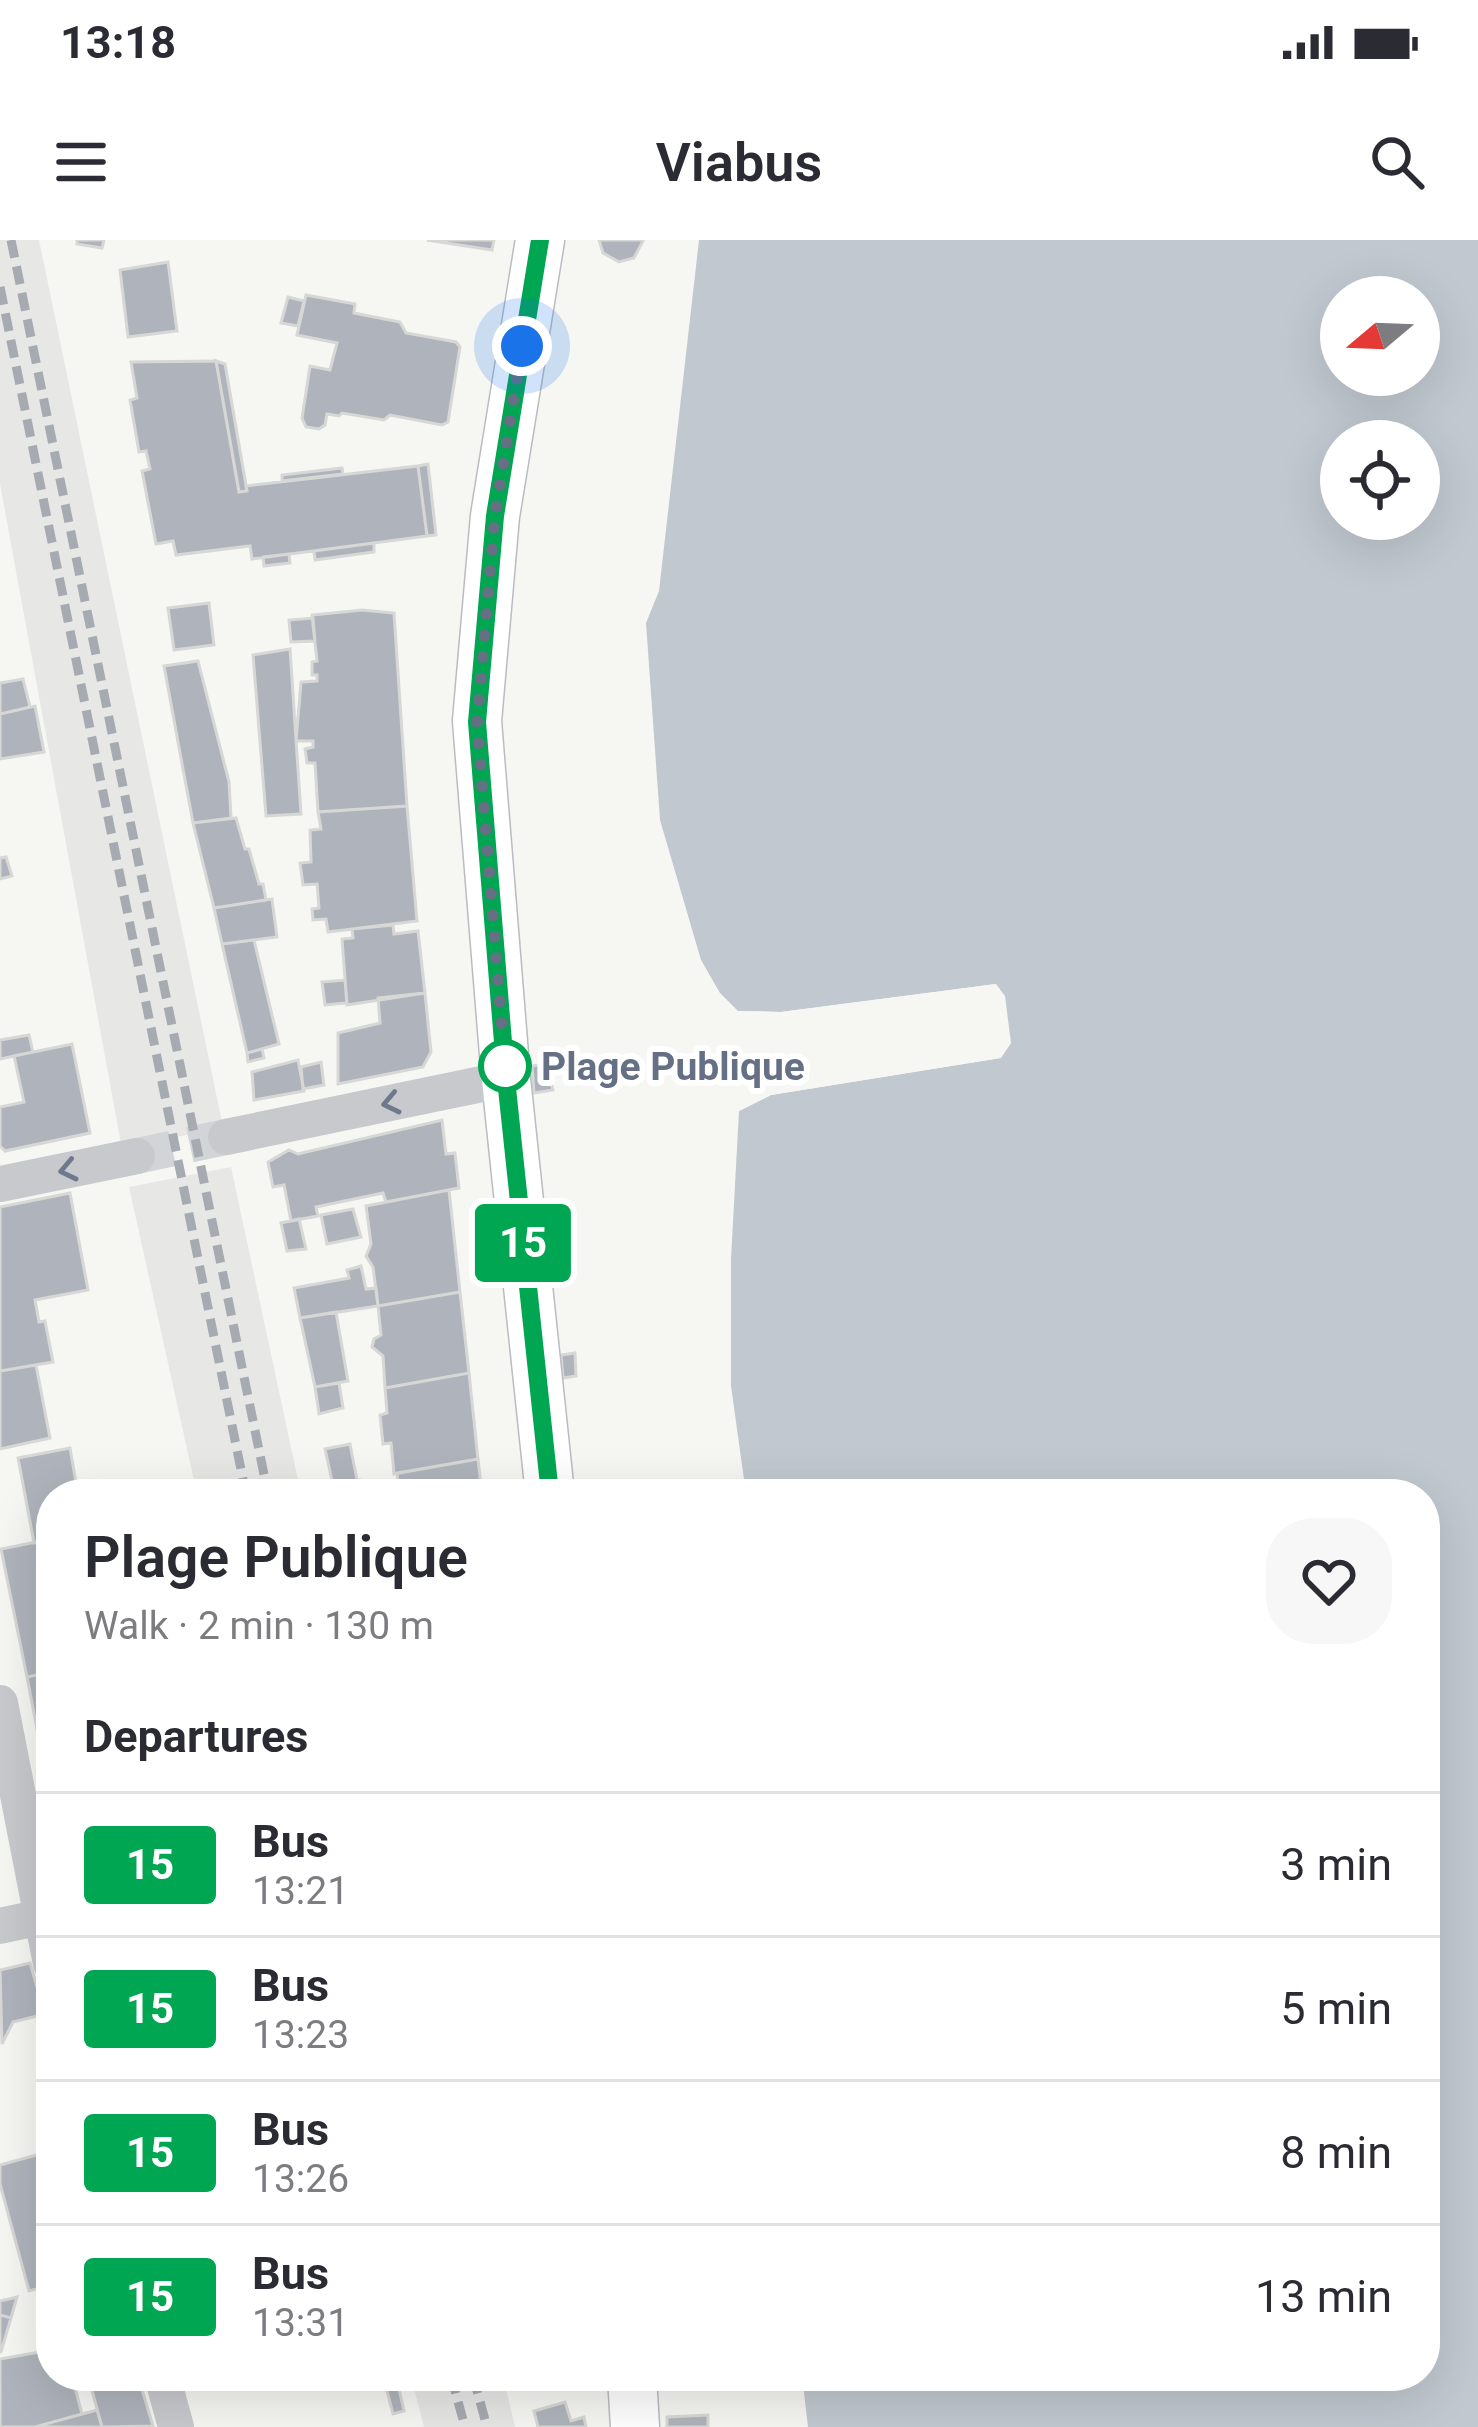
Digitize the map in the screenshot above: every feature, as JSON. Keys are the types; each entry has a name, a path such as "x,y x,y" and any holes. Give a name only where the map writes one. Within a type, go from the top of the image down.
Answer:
{"main road":[{"path":"540,240 495,516 477,722 506,1079 548,1479"},
{"path":"633,2391 635,2427"}],"street":[{"path":"226,1137 506,1079"},
{"path":"0,1184 136,1156"},
{"path":"0,1703 36,1870"},
{"path":"0,1926 36,1918"},
{"path":"167,2391 176,2427"}],"shaded area":[{"path":"0,240 39,240 223,1127 122,1149 0,484"},
{"path":"699,240 1478,240 1478,2427 808,2427 804,2391 1440,2391 1440,1479 744,1479 731,1386 731,1259 739,1111 771,1095 1000,1058 1011,1043 996,984 781,1012 738,1011 720,993 701,960 660,820 646,623 659,591"},
{"path":"231,1167 298,1479 194,1479 129,1187"},
{"path":"415,2391 507,2391 515,2427 424,2427"}],"pier":[{"path":"996,984 1005,996 1011,1043 1001,1058 771,1095 739,1111 736,1106 769,1089 997,1052 1005,1042 999,999 993,991 782,1018 735,1016 738,1011 781,1012"}],"building":[{"path":"77,240 104,240 102,248 77,244"},
{"path":"427,240 494,240 492,250"},
{"path":"599,240 643,241 634,258 619,262 603,253"},
{"path":"168,262 177,331 128,337 120,270"},
{"path":"306,295 355,304 354,313 400,322 406,333 456,342 460,347 448,422 342,413 327,414 319,429 306,427 302,418 310,366 330,370 337,343 297,335"},
{"path":"288,297 304,301 298,326 281,323"},
{"path":"216,361 239,492 247,491 246,486 418,466 427,536 252,559 250,546 176,555 173,541 156,544 142,471 150,469 146,451 139,452 130,400 137,398 131,362"},
{"path":"216,361 225,364 247,491 239,492"},
{"path":"428,464 436,535 427,536 418,466"},
{"path":"342,468 343,474 282,481 282,475"},
{"path":"374,543 374,552 315,560 314,551"},
{"path":"289,554 290,563 264,566 263,557"},
{"path":"209,603 214,645 174,650 168,608"},
{"path":"362,610 394,613 407,806 318,812 315,763 307,763 305,749 313,747 313,741 296,741 301,682 317,681 317,675 312,675 312,662 317,661 312,615"},
{"path":"313,618 315,641 291,642 289,620"},
{"path":"290,649 301,814 266,816 253,655"},
{"path":"198,661 229,782 231,818 193,823 164,666"},
{"path":"23,679 30,707 0,714 0,683"},
{"path":"35,706 44,752 0,759 0,714"},
{"path":"407,806 417,921 328,932 326,919 313,920 312,909 319,908 317,884 303,885 300,863 311,862 310,830 321,829 318,812"},
{"path":"236,818 266,900 214,908 193,823"},
{"path":"6,857 12,876 0,879 0,858"},
{"path":"272,899 277,937 222,944 214,908"},
{"path":"393,925 394,934 418,931 425,993 347,1005 342,939 353,938 352,929"},
{"path":"254,940 279,1044 247,1053 222,944"},
{"path":"345,980 347,1003 325,1005 322,982"},
{"path":"425,993 431,1052 423,1067 338,1084 338,1033 380,1023 378,998"},
{"path":"29,1035 33,1052 0,1059 0,1040"},
{"path":"72,1044 90,1133 5,1151 0,1146 0,1107 24,1102 14,1056"},
{"path":"262,1049 264,1058 248,1062 247,1053"},
{"path":"298,1060 304,1091 254,1100 252,1072"},
{"path":"321,1062 324,1085 303,1089 301,1067"},
{"path":"546,1064 553,1090 534,1093 532,1066"},
{"path":"442,1120 446,1154 455,1153 459,1188 386,1202 383,1193 316,1207 318,1216 291,1221 284,1185 273,1187 268,1162 289,1150 298,1154"},
{"path":"449,1190 460,1292 378,1306 373,1267 366,1256 371,1244 366,1206"},
{"path":"70,1193 88,1290 35,1300 39,1322 45,1321 53,1362 0,1371 0,1207"},
{"path":"353,1209 361,1237 327,1244 321,1215"},
{"path":"299,1219 306,1249 287,1251 281,1223"},
{"path":"361,1266 366,1289 376,1288 378,1306 300,1318 294,1288 349,1278 347,1270"},
{"path":"460,1292 469,1373 385,1388 383,1356 372,1347 381,1335 378,1306"},
{"path":"336,1312 348,1381 315,1387 300,1318"},
{"path":"575,1353 576,1376 563,1378 561,1355"},
{"path":"36,1365 50,1438 0,1449 0,1371"},
{"path":"469,1373 478,1459 394,1474 391,1443 383,1444 380,1415 387,1413 385,1388"},
{"path":"339,1383 343,1408 319,1414 315,1387"},
{"path":"350,1444 357,1479 332,1479 325,1449"},
{"path":"70,1448 75,1479 36,1479 34,1543 18,1458"},
{"path":"478,1459 480,1479 398,1479 397,1473"},
{"path":"36,1542 36,1675 27,1677 1,1549"},
{"path":"36,1675 36,1724 27,1677"},
{"path":"30,1963 36,1983 36,2016 13,2022 2,2044 0,1970"},
{"path":"36,2155 36,2289 29,2291 0,2184 0,2165"},
{"path":"17,2297 11,2318 0,2315 0,2301"},
{"path":"0,2315 11,2318 1,2352 0,2352"},
{"path":"36,2353 36,2391 76,2391 82,2414 35,2427 0,2427 0,2359"},
{"path":"92,2391 142,2391 153,2426 102,2427"},
{"path":"387,2391 399,2391 404,2411 393,2414"},
{"path":"565,2402 571,2421 584,2417 586,2427 538,2427 534,2411"},
{"path":"97,2410 102,2427 35,2427 82,2414"},
{"path":"708,2415 708,2427 667,2427 667,2417"}],"tunnel":[{"path":"137,1156 226,1137"}],"railway":[{"path":"11,240 265,1479"},
{"path":"0,287 243,1479"},
{"path":"455,2391 465,2427"},
{"path":"477,2391 487,2427"}],"bus line":[{"name":"15","path":"540,240 495,516 477,722 506,1079 548,1479"}],"place":[{"name":"Plage Publique","path":"505,1066"}],"route":[{"path":"505,1066 477,722 495,516 522,346"}]}
